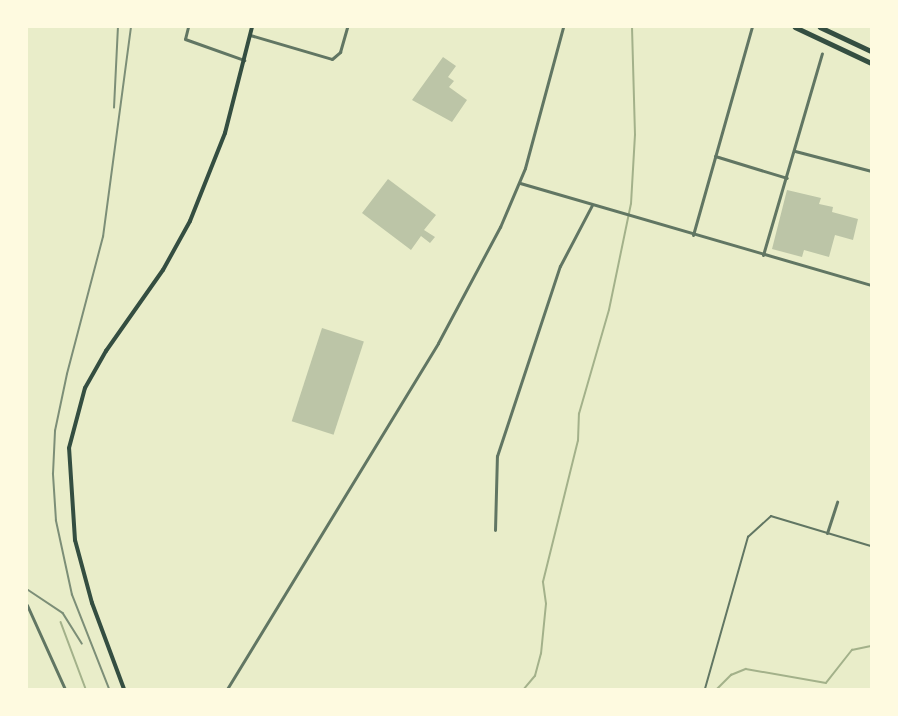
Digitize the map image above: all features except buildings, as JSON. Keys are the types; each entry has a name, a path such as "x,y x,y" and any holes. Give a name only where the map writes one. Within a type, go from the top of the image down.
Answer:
{"main road":[{"path":"124,689 92,603 75,540 69,448 85,388 106,351 163,270 190,220 225,133 252,27"},
{"path":"795,27 871,63"},
{"path":"820,27 871,51"}],"street":[{"path":"188,27 185,39 244,60"},
{"path":"250,35 332,59 340,52 346,27"},
{"path":"227,689 438,343 520,183 563,27"},
{"path":"693,235 752,27"},
{"path":"763,255 822,53"},
{"path":"795,151 871,171"},
{"path":"715,156 787,178"},
{"path":"520,183 871,285"},
{"path":"495,530 497,456 560,266 592,205"},
{"path":"827,533 837,502"},
{"path":"27,605 65,689"}],"lane":[{"path":"705,689 748,537 771,516 871,546"}],"waterway":[{"path":"524,689 535,676 541,654 546,604 543,582 578,441 579,414 609,310 631,204 635,135 632,27"},
{"path":"61,622 86,689"},
{"path":"717,689 731,675 746,669 826,683 852,650 871,646"}],"railway":[{"path":"114,108 118,27"},
{"path":"109,689 72,595 56,521 53,474 55,431 67,374 103,237 131,27"},
{"path":"27,589 63,613 82,643"}]}
